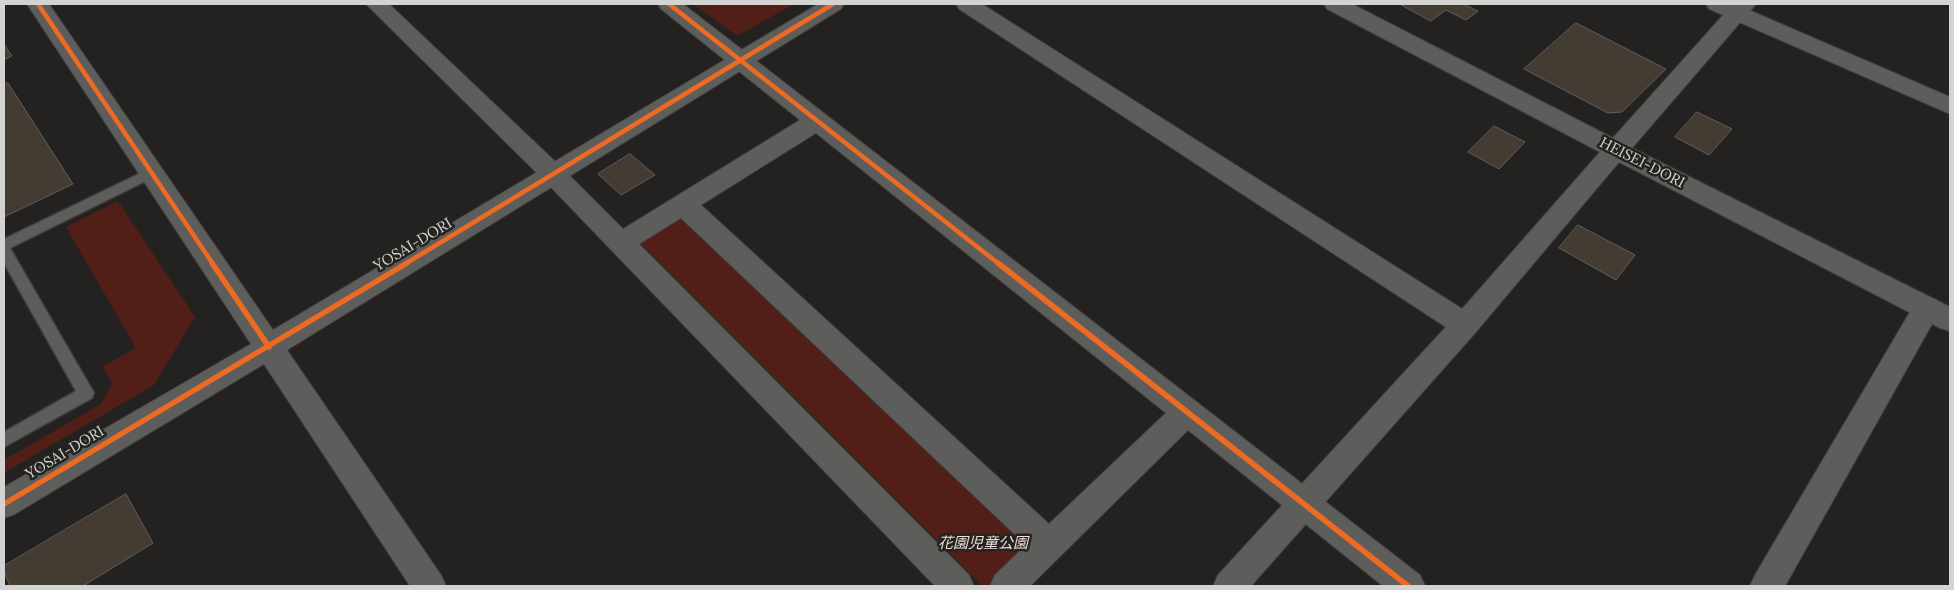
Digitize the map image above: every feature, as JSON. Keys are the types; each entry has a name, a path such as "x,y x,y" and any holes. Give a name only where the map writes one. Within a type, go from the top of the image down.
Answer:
{"street":[{"path":"38,4 429,586"},
{"path":"377,4 553,174 957,586"},
{"path":"669,4 1408,586"},
{"name":"YOSAI-DORI","path":"4,504 268,347 833,4"},
{"path":"967,4 1465,325"},
{"name":"HEISEI-DORI","path":"1335,4 1616,150 1939,314"},
{"path":"1230,586 1465,325 1616,150 1733,7 1950,106"},
{"path":"620,243 817,121"},
{"path":"683,204 1048,545"},
{"path":"1767,586 1939,314"},
{"path":"1007,586 1186,413"}],"lane":[{"path":"4,245 151,173"},
{"path":"4,250 86,393 4,440"}],"green space":[{"path":"693,4 794,4 737,36"},
{"path":"118,201 195,317 154,385 4,473 4,460 101,404 112,383 103,366 136,348 66,227"},
{"name":"花園児童公園","path":"679,216 1028,544 988,586 982,586 639,242"}],"building":[{"path":"1400,4 1463,4 1478,11 1466,20 1446,10 1431,21"},
{"path":"1576,23 1666,69 1622,112 1608,113 1524,69"},
{"path":"4,44 12,56 4,60"},
{"path":"8,83 73,184 4,217 4,85"},
{"path":"1697,112 1732,129 1709,155 1675,137"},
{"path":"1494,126 1525,142 1499,169 1468,152"},
{"path":"630,154 655,175 621,195 598,174"},
{"path":"1578,225 1635,255 1616,280 1559,248"},
{"path":"126,494 153,543 83,586 10,586 4,572 4,566"}],"cycle path":[{"path":"38,4 269,347"},
{"path":"669,4 1408,586"},
{"path":"4,504 269,347 833,4"}]}
